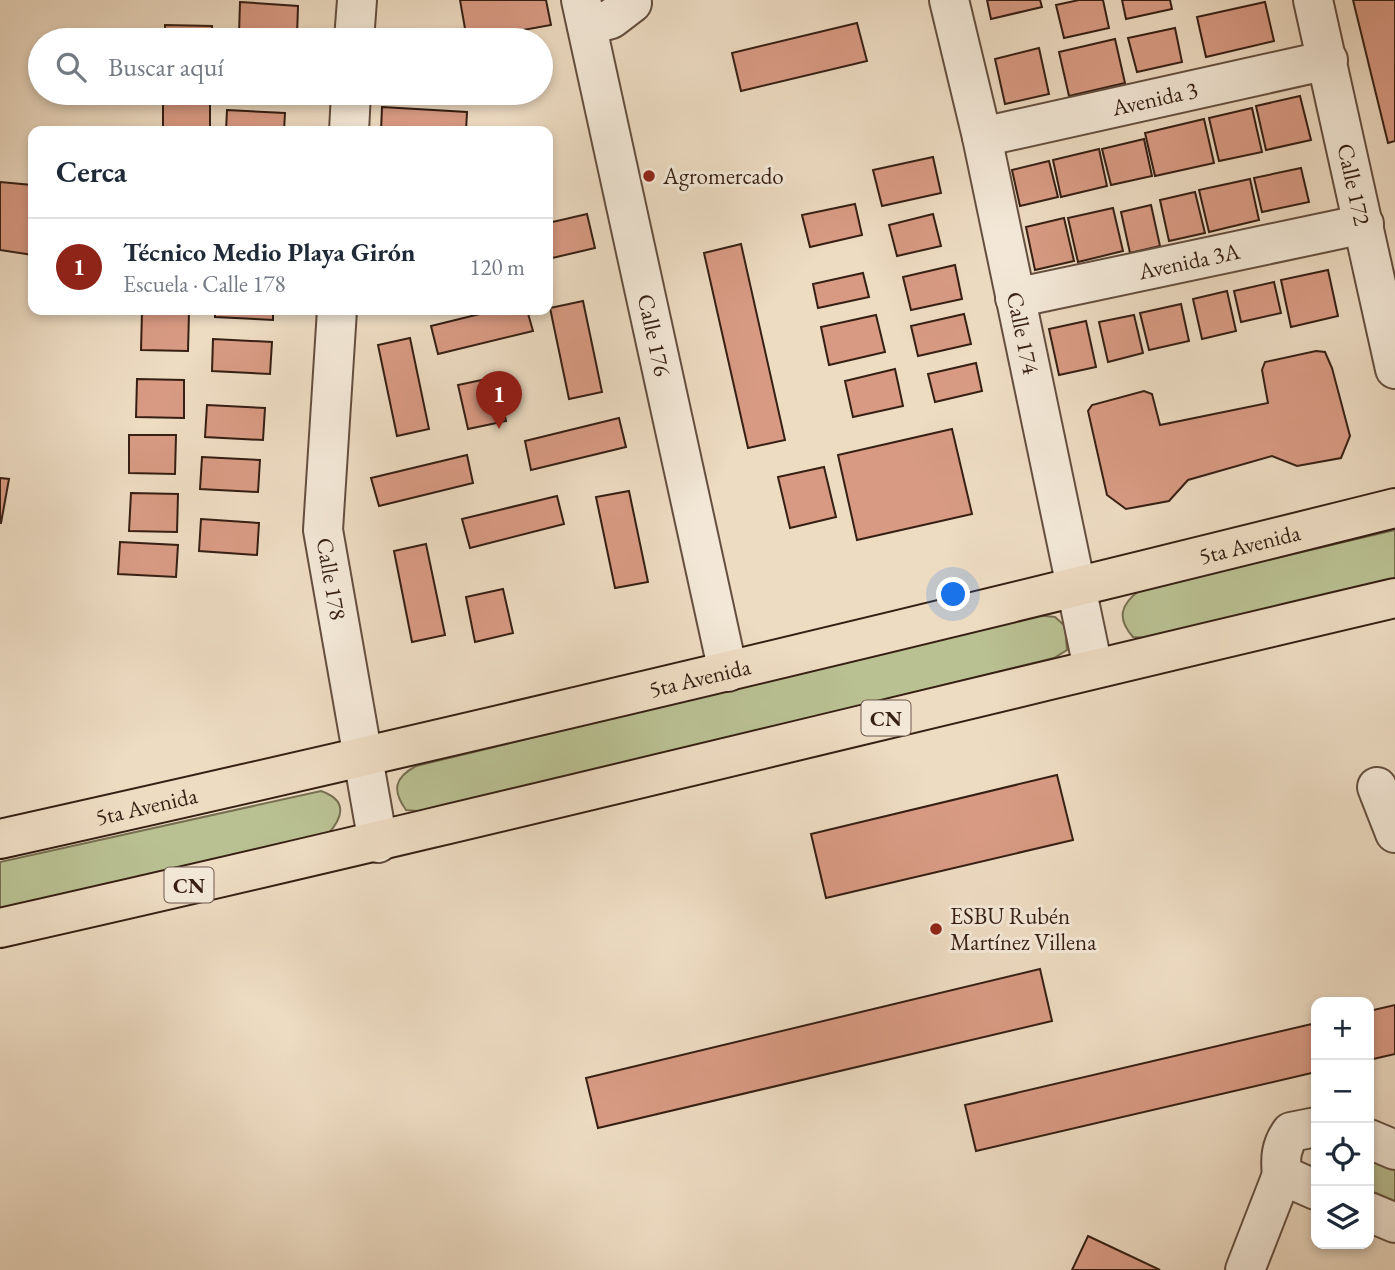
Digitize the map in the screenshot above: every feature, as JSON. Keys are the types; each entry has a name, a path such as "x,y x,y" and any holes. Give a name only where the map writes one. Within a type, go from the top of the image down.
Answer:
{"highway":[{"name":"5ta Avenida","path":"0,839 728,672 1395,508"},
{"name":"CN","path":"0,928 378,843 1093,668 1395,598"}],"street":[{"path":"355,28 357,0"},
{"name":"Calle 174","path":"949,0 982,137 1074,588 1093,668"},
{"name":"Calle 172","path":"1313,0 1395,369"},
{"path":"584,13 611,19 632,3"},
{"name":"Calle 176","path":"584,13 728,672"},
{"name":"Avenida 3","path":"982,137 1328,60"},
{"path":"348,126 350,105"},
{"name":"Avenida 3A","path":"1015,298 1364,224"},
{"name":"Calle 178","path":"337,315 323,530 378,843"},
{"path":"1377,787 1395,833"},
{"path":"1245,1270 1299,1183 1283,1144 1291,1132 1311,1128"},
{"path":"1374,1141 1395,1150"},
{"path":"1374,1214 1395,1223"}],"green space":[{"path":"1395,530 1395,579 1149,638 1133,637 1124,624 1125,606 1140,590"},
{"path":"1036,615 1055,617 1065,626 1067,650 1054,658 429,812 406,810 397,790 399,780 416,766"},
{"path":"321,791 335,799 340,809 340,815 328,834 0,910 0,862"},
{"path":"1374,1156 1395,1164 1395,1201 1374,1192"}],"building":[{"path":"460,0 546,0 551,25 534,28 465,28"},
{"path":"987,0 1040,0 1042,7 991,19"},
{"path":"1079,0 1103,0 1109,28 1064,38 1056,5"},
{"path":"1122,0 1170,0 1172,9 1126,19"},
{"path":"1353,0 1395,0 1395,141 1388,143"},
{"path":"240,2 298,6 297,28 239,28"},
{"path":"1265,2 1274,41 1206,57 1197,17"},
{"path":"857,23 867,61 741,91 732,53"},
{"path":"165,25 212,26 212,28 165,28"},
{"path":"1175,28 1182,62 1137,72 1128,38"},
{"path":"1115,39 1125,83 1069,96 1059,52"},
{"path":"1039,48 1049,94 1005,104 995,59"},
{"path":"1300,96 1311,140 1266,150 1256,106"},
{"path":"163,105 210,105 210,126 163,126"},
{"path":"382,107 467,112 466,126 381,126"},
{"path":"1252,108 1262,152 1219,161 1209,118"},
{"path":"227,110 285,113 284,126 226,126"},
{"path":"1204,119 1214,163 1155,176 1145,133"},
{"path":"1144,139 1152,176 1111,185 1102,149"},
{"path":"1099,149 1107,186 1061,197 1053,160"},
{"path":"933,157 941,193 882,206 873,170"},
{"path":"1049,161 1058,197 1020,206 1012,170"},
{"path":"1301,168 1309,202 1262,212 1254,178"},
{"path":"1250,179 1259,220 1209,232 1199,190"},
{"path":"0,182 28,185 28,254 0,250"},
{"path":"1195,192 1205,233 1169,241 1160,200"},
{"path":"855,204 862,235 810,247 802,215"},
{"path":"1151,205 1160,246 1130,253 1121,212"},
{"path":"1113,208 1123,251 1078,262 1068,218"},
{"path":"587,214 595,248 553,258 553,222"},
{"path":"933,214 941,246 897,256 889,225"},
{"path":"1064,218 1074,261 1035,270 1026,227"},
{"path":"741,244 785,440 748,448 704,253"},
{"path":"955,265 962,299 911,310 903,277"},
{"path":"1328,270 1338,316 1291,327 1281,280"},
{"path":"863,273 869,297 818,308 813,284"},
{"path":"1274,282 1281,313 1241,322 1234,291"},
{"path":"1227,291 1236,331 1202,339 1193,299"},
{"path":"583,301 602,392 569,399 551,315 553,307"},
{"path":"1181,304 1189,341 1149,350 1140,313"},
{"path":"964,314 971,344 918,356 911,326"},
{"path":"142,315 189,315 188,351 141,350"},
{"path":"273,315 273,320 215,317"},
{"path":"476,315 528,315 533,331 438,354 431,326"},
{"path":"876,315 885,352 829,365 821,327"},
{"path":"1134,315 1143,353 1108,362 1099,322"},
{"path":"1086,321 1096,367 1059,375 1049,329"},
{"path":"410,338 429,429 397,436 378,345"},
{"path":"213,339 272,342 270,374 212,371"},
{"path":"1316,351 1325,352 1332,368 1350,436 1341,458 1297,466 1272,456 1188,480 1169,501 1126,509 1107,495 1088,411 1092,405 1144,391 1152,394 1160,425 1268,403 1262,370 1265,362"},
{"path":"976,363 982,391 935,402 928,374"},
{"path":"895,369 903,406 853,417 845,381"},
{"path":"496,377 506,421 468,429 458,385"},
{"path":"137,379 184,380 184,418 136,417"},
{"path":"207,405 265,408 263,440 205,437"},
{"path":"619,418 626,447 531,470 525,441"},
{"path":"952,429 972,514 857,540 838,455"},
{"path":"129,435 176,435 175,474 129,473"},
{"path":"467,455 473,483 379,506 371,478"},
{"path":"202,457 260,460 258,492 200,489"},
{"path":"824,467 836,517 790,528 778,477"},
{"path":"0,478 9,479 1,523 0,523"},
{"path":"629,491 648,582 615,588 596,497"},
{"path":"131,493 178,494 177,532 129,531"},
{"path":"557,496 564,524 470,548 462,519"},
{"path":"201,519 259,523 257,555 199,551"},
{"path":"120,542 178,545 176,577 118,574"},
{"path":"426,544 445,635 412,642 394,551"},
{"path":"503,589 513,633 475,642 466,597"},
{"path":"1057,775 1073,840 826,898 811,834"},
{"path":"1040,969 1052,1021 598,1128 586,1078"},
{"path":"1395,1005 1395,1054 1374,1059 1374,1010"},
{"path":"1311,1024 1311,1073 976,1151 965,1105"},
{"path":"1088,1236 1160,1270 1072,1270"}],"place":[{"name":"Agromercado","path":"649,176"},
{"name":"Técnico Medio Playa Girón","path":"499,429"},
{"name":"ESBU Rubén Martínez Villena","path":"936,929"}]}
